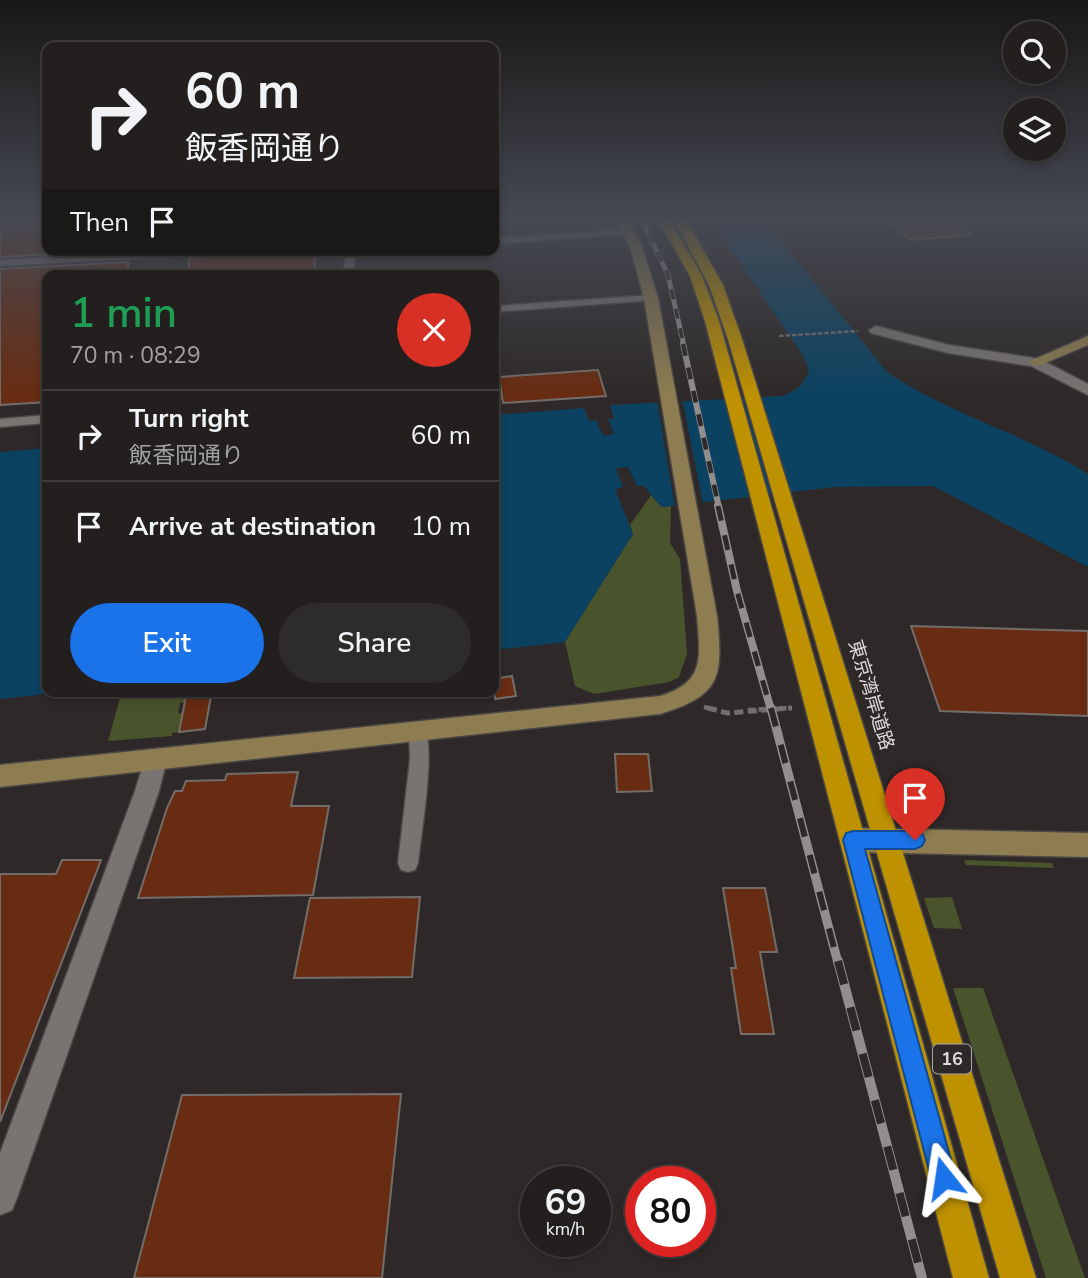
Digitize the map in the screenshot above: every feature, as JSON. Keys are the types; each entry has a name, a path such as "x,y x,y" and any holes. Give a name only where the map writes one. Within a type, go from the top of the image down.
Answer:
{"highway":[{"name":"東京湾岸道路","path":"696,276 712,321 732,397 770,491 887,839 1018,1278"},
{"name":"東京湾岸道路","path":"711,276 752,396 770,491 853,840 971,1278"}],"street":[{"path":"0,776 660,705 692,695 706,677 710,654 707,616 651,298 644,276"},
{"path":"876,330 948,349 1035,362 1088,390"},
{"path":"1035,362 1088,340"},
{"path":"0,1198 147,791 155,759"},
{"path":"853,840 887,839 1086,849"}],"lane":[{"path":"499,309 651,298"},
{"path":"0,423 42,419"},
{"path":"408,863 419,759 418,731"}],"path":[{"path":"779,336 876,330"},
{"path":"679,701 726,713 793,708"}],"green space":[{"path":"651,495 661,507 671,506 670,543 680,559 687,654 679,677 669,682 594,694 575,686 565,642 633,534 630,525"},
{"path":"120,697 186,697 185,703 180,703 178,713 183,714 179,732 172,733 172,736 108,741"},
{"path":"964,860 1052,863 1054,868 966,865"},
{"path":"952,897 962,929 934,928 924,898"},
{"path":"953,988 983,988 1085,1278 1046,1278"}],"water":[{"path":"749,276 809,276 887,372 935,400 1038,447 1088,474 1088,567 933,486 835,487 661,507 644,486 637,486 628,467 616,468 623,487 615,489 633,534 565,642 499,649 499,415 584,408 589,421 596,420 603,436 614,434 608,419 614,419 610,405 782,396 799,387 807,376 809,371 804,357"},
{"path":"42,448 42,694 0,699 0,452"}],"pier":[{"path":"682,398 703,504 675,507 657,400"}],"building":[{"path":"0,276 42,276 42,402 0,405"},
{"path":"598,370 606,396 503,403 499,377"},
{"path":"911,626 1088,631 1088,716 940,711"},
{"path":"512,676 516,696 495,699 499,697 499,678"},
{"path":"186,697 211,697 205,729 179,732"},
{"path":"615,754 648,754 652,791 617,792"},
{"path":"298,772 291,806 329,806 313,895 138,898 167,808 175,791 182,791 186,781 225,780 227,774"},
{"path":"62,860 101,860 0,1122 0,874 56,874"},
{"path":"723,888 765,888 777,952 760,952 774,1034 741,1034 731,968 736,968"},
{"path":"420,897 412,977 294,978 310,898"},
{"path":"401,1094 382,1278 134,1278 182,1095"}],"railway":[{"path":"668,276 684,346"},
{"path":"683,344 719,508"},
{"path":"718,506 737,591 771,710"},
{"path":"771,708 838,963"},
{"path":"838,961 922,1278"}],"route":[{"path":"915,840 853,840 944,1178"}]}
